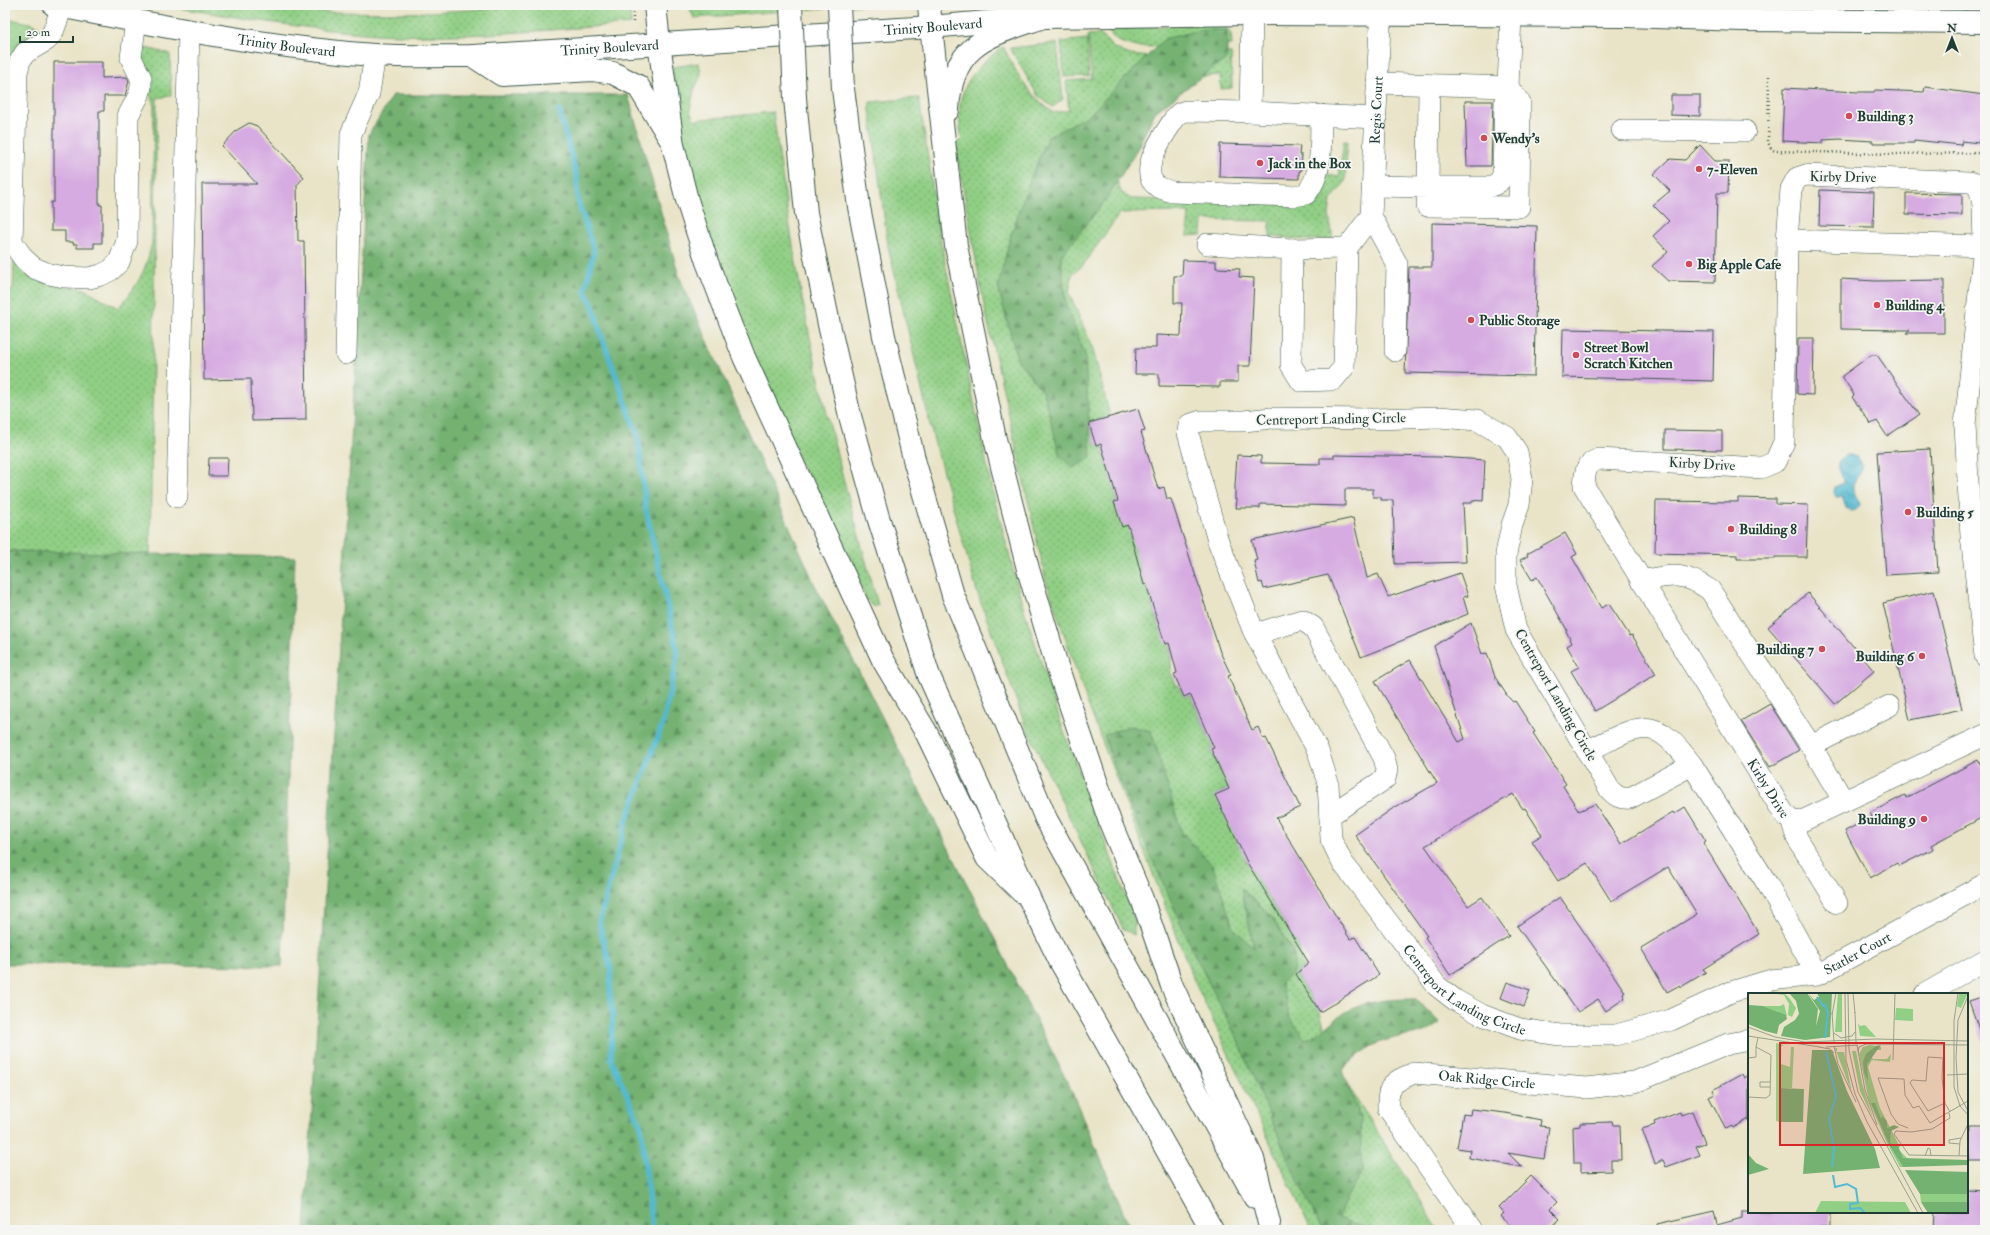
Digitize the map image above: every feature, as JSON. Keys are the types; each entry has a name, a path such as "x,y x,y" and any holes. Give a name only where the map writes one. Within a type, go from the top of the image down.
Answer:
{"main road":[{"path":"655,5 673,145 687,200 707,262 744,357 883,660 926,732 987,858 1030,900"},
{"path":"791,5 795,98 808,221 830,329 850,416 878,517 911,625 929,676 1030,900 1059,959 1212,1230"},
{"path":"839,5 843,89 859,207 884,336 915,463 953,595 1046,819 1271,1226"},
{"path":"929,5 956,246 993,431 1028,569 1057,666 1110,822 1142,899 1172,986 1253,1159 1271,1226"},
{"name":"Trinity Boulevard","path":"58,6 264,44 375,55 474,56 931,27 1043,17 1252,14 1380,10 1511,15 1627,16 1743,12 1985,22"},
{"path":"946,159 949,97 952,80 959,62 986,38 1043,17"},
{"path":"474,56 502,75 593,70 614,73 638,86 673,145"}],"street":[{"path":"58,6 53,32 46,40 25,53 17,72 12,242 24,259 34,268 49,274 64,277 89,278 101,275 111,270 119,262 127,241 128,116 139,96 141,88 141,78 131,58 136,20"},
{"name":"Regis Court","path":"1371,216 1380,10"},
{"path":"1250,112 1252,14"},
{"path":"1373,186 1487,187 1496,185 1501,180 1503,174 1505,100 1508,87 1511,15"},
{"path":"176,497 188,30"},
{"path":"346,354 351,134 369,93 375,55"},
{"path":"1377,83 1508,87"},
{"path":"1429,85 1427,206 1519,207 1520,103 1508,87"},
{"path":"1321,115 1319,168 1312,186 1306,194 1293,196 1172,192 1157,186 1152,179 1150,169 1152,156 1175,118 1180,113 1186,111 1250,112 1321,115 1376,118"},
{"path":"1622,130 1745,131"},
{"name":"Kirby Drive","path":"1985,656 1982,614 1971,536 1965,425 1977,388 1984,246 1983,205 1980,182 1806,175 1797,178 1791,189 1787,240 1784,442 1775,462 1761,468 1599,459 1591,462 1585,469 1584,486 1783,812 1792,822 1802,821 1843,800 1985,734"},
{"path":"1292,249 1291,365 1301,381 1333,380 1344,367 1347,248 1371,216 1397,264 1395,351"},
{"path":"1787,240 1984,246"},
{"path":"1207,244 1292,249 1347,248"},
{"name":"Centreport Landing Circle","path":"1560,1035 1520,1029 1482,1016 1455,1000 1437,986 1342,862 1331,839 1328,783 1318,751 1255,634 1218,541 1188,433 1189,425 1201,421 1244,421 1271,418 1375,419 1439,417 1477,420 1507,437 1517,452 1522,479 1519,505 1512,525 1506,554 1506,585 1516,630 1610,790 1616,796 1623,799 1630,798 1692,766"},
{"path":"1641,581 1674,574 1686,577 1710,590 1811,746 1843,800"},
{"path":"1255,634 1302,620 1313,627 1384,758 1387,770 1385,779 1330,814"},
{"path":"1811,746 1889,706"},
{"path":"1588,751 1632,730 1646,727 1653,729 1668,738 1679,748 1768,885 1817,975"},
{"path":"1792,822 1797,838 1837,904"},
{"name":"Statler Court","path":"1560,1035 1616,1035 1671,1020 1731,992 1771,980 1817,975 1985,884"},
{"path":"1927,993 1985,960"},
{"name":"Oak Ridge Circle","path":"1472,1230 1388,1108 1388,1093 1395,1081 1414,1073 1587,1088 1635,1082 1728,1044 1748,1040"}],"path":[{"path":"633,9 633,22"},
{"path":"1769,76 1768,142 1771,149 1775,151 1893,154 1985,153"}],"green space":[{"path":"159,5 245,5 327,12 408,13 566,5 624,5 630,9 631,24 471,35 375,34 293,26"},
{"path":"864,5 694,18 690,10 697,6"},
{"path":"5,18 30,23 39,27 39,33 21,40 10,58 5,113"},
{"path":"1209,24 1225,26 1231,34 1232,45 1136,47 1117,41 1106,29"},
{"path":"1201,30 1227,30 1227,59 1155,112 1134,155 1104,202 1061,256 1066,305 1085,354 1091,458 1073,468 1060,456 1043,392 1017,359 998,287 1010,238 1027,187 1048,137 1089,115 1164,39"},
{"path":"1100,34 1114,48 1130,55 1184,60 1231,53 1232,88 1221,89 1220,75 1196,77 1170,90 1113,168 1121,192 1131,199 1297,202 1330,146 1327,175 1339,177 1344,141 1347,141 1345,182 1331,200 1329,215 1333,239 1307,240 1270,236 1270,221 1203,220 1202,235 1187,236 1189,212 1120,213 1084,264 1072,275 1069,293 1092,346 1110,416 1089,423 1096,446 1101,444 1118,501 1114,502 1142,521 1139,568 1144,584 1152,583 1152,603 1157,620 1169,643 1171,652 1171,675 1176,686 1179,685 1184,697 1190,694 1208,735 1216,747 1211,749 1221,771 1234,786 1216,795 1249,856 1245,859 1299,947 1303,968 1296,974 1320,1012 1334,1063 1439,1230 1311,1230 1193,978 1087,702 1046,581 984,305 955,142 962,141 960,110 962,97 966,86 980,66 1003,46 1018,75 1030,91 1054,113 1069,110 1066,81 1092,79 1088,35"},
{"path":"1087,39 1089,76 1064,77 1061,42"},
{"path":"1057,43 1063,99 1053,107 1038,96 1010,48"},
{"path":"146,48 170,54 171,96 157,98 150,554 9,551 5,671 5,290 13,291 14,261 26,275 55,285 85,289 118,308 136,286 147,262 152,243 154,106 150,94 153,83 150,71 142,58 141,51"},
{"path":"699,63 701,75 694,90 690,110 694,120 773,112 792,239 809,333 837,455 878,605 874,607 867,600 756,372 698,205 680,128 672,67"},
{"path":"393,95 628,95 679,276 815,585 1069,1085 1131,1230 305,1230 369,134"},
{"path":"919,98 941,243 992,490 1022,603 1064,732 1134,918 1134,935 1123,929 1026,727 977,592 933,437 888,246 870,110 870,102"},
{"path":"9,551 295,557 282,966 5,964 5,671"},
{"path":"1130,726 1151,731 1181,831 1213,866 1233,927 1254,948 1241,888 1271,916 1295,955 1293,972 1281,983 1289,1016 1305,1039 1321,1032 1351,1009 1378,1001 1416,999 1440,1023 1419,1034 1378,1043 1361,1053 1342,1071 1360,1116 1362,1173 1347,1196 1338,1218 1366,1228 1390,1230 1322,1230 1290,1164 1237,1038 1195,955 1150,854 1116,771 1104,735"}],"water":[{"path":"1846,455 1857,457 1862,466 1860,474 1853,484 1854,493 1860,505 1856,510 1851,511 1846,508 1842,497 1836,497 1834,492 1835,487 1843,483 1838,469 1838,462"}],"building":[{"path":"54,62 102,62 102,78 127,77 129,81 125,96 104,96 104,111 99,111 99,205 102,205 102,243 94,243 94,248 77,248 77,244 73,244 73,242 65,242 65,231 51,231 51,202 54,202"},
{"name":"Building 3","path":"1925,87 1984,95 1985,140 1979,139 1979,143 1962,141 1961,145 1914,140 1914,143 1873,143 1873,141 1840,139 1823,140 1823,143 1782,141 1784,88 1858,92 1874,92 1875,90 1924,92"},
{"path":"1671,95 1700,95 1700,116 1671,115"},
{"name":"Wendy's","path":"1465,101 1493,101 1491,166 1467,166"},
{"path":"249,123 257,126 304,177 297,185 298,241 304,241 306,420 252,421 251,379 204,380 202,184 257,184 222,146 237,130"},
{"name":"Jack in the Box","path":"1220,144 1300,146 1299,155 1302,155 1299,179 1219,177"},
{"path":"1700,145 1715,161 1729,161 1728,193 1717,193 1715,282 1668,281 1652,266 1668,252 1653,236 1669,221 1653,205 1670,191 1654,174 1670,159 1685,160"},
{"path":"1820,190 1874,192 1873,227 1819,226"},
{"path":"1906,193 1962,194 1962,215 1906,214"},
{"name":"Public Storage","path":"1432,223 1537,226 1534,376 1405,373 1409,267 1432,267"},
{"path":"1183,260 1216,261 1216,268 1240,269 1239,277 1254,278 1250,366 1238,366 1238,382 1220,382 1220,387 1159,386 1159,374 1135,374 1136,348 1156,348 1156,335 1181,336 1182,303 1174,303 1174,276 1182,276"},
{"name":"Building 4","path":"1841,279 1875,281 1944,280 1944,333 1906,333 1910,330 1841,329"},
{"path":"1563,329 1714,332 1713,381 1562,377"},
{"path":"1798,338 1814,338 1813,395 1797,394"},
{"path":"1871,355 1877,355 1919,415 1887,436 1877,421 1871,424 1852,397 1854,395 1842,376"},
{"path":"1138,409 1145,431 1141,432 1158,489 1164,487 1167,499 1171,499 1220,652 1231,675 1228,676 1252,730 1258,727 1263,739 1266,738 1300,807 1276,818 1350,939 1355,937 1379,975 1320,1012 1296,974 1309,963 1248,864 1215,795 1229,789 1211,749 1214,748 1190,694 1184,697 1174,674 1177,673 1169,643 1165,644 1146,584 1144,585 1128,525 1122,527 1114,502 1118,501 1101,444 1096,446 1089,423"},
{"path":"1665,430 1722,431 1722,450 1665,449"},
{"name":"Building 5","path":"1930,449 1938,572 1886,575 1877,452"},
{"path":"1237,455 1261,456 1261,463 1320,464 1320,458 1334,458 1334,455 1438,457 1485,460 1483,501 1472,500 1472,503 1463,503 1466,562 1395,564 1393,500 1381,500 1381,497 1373,497 1373,489 1345,489 1345,506 1260,504 1260,508 1236,508 1237,500 1235,500 1235,486"},
{"path":"209,458 228,458 227,476 208,476"},
{"name":"Building 8","path":"1738,498 1776,499 1776,504 1808,505 1806,557 1737,559 1737,555 1655,553 1656,501 1738,502"},
{"path":"1353,518 1367,578 1378,574 1388,597 1460,573 1468,596 1463,597 1468,614 1361,657 1328,575 1264,589 1262,582 1259,583 1254,561 1257,560 1252,540"},
{"path":"1565,533 1577,554 1572,557 1601,608 1609,604 1630,636 1632,635 1656,674 1595,711 1571,671 1579,667 1567,646 1572,643 1566,631 1567,630 1537,577 1532,580 1520,560 1528,556 1527,554"},
{"name":"Building 6","path":"1934,591 1962,709 1910,720 1883,603"},
{"name":"Building 7","path":"1808,593 1874,671 1835,704 1768,627"},
{"path":"1471,623 1482,654 1487,653 1495,677 1508,697 1513,702 1515,701 1535,732 1533,733 1566,784 1563,786 1579,811 1595,804 1621,844 1673,812 1674,814 1685,807 1706,841 1703,843 1759,934 1703,969 1706,972 1681,987 1680,985 1667,992 1641,948 1697,914 1668,867 1611,901 1587,863 1558,881 1532,841 1542,835 1525,808 1523,809 1513,794 1425,846 1468,906 1482,897 1509,936 1450,975 1425,937 1427,936 1355,835 1392,809 1437,783 1375,681 1410,660 1459,742 1465,739 1434,646"},
{"path":"1770,704 1799,750 1770,767 1741,721"},
{"name":"Building 9","path":"1978,760 1985,773 1985,816 1931,845 1933,849 1899,866 1897,863 1870,878 1845,831 1872,817 1870,813 1905,795 1906,798"},
{"path":"1560,897 1625,992 1623,994 1625,998 1606,1011 1598,999 1578,1012 1517,926"},
{"path":"1507,982 1530,990 1524,1007 1501,998"},
{"path":"1985,996 1985,1040 1983,1041 1969,1001"},
{"path":"1742,1074 1744,1078 1748,1076 1748,1120 1733,1128 1732,1126 1726,1129 1709,1097 1715,1094 1713,1090"},
{"path":"1471,1109 1505,1113 1541,1120 1540,1126 1549,1127 1544,1159 1508,1153 1522,1167 1469,1158 1470,1150 1457,1148 1463,1114 1470,1115"},
{"path":"1692,1111 1705,1143 1696,1146 1700,1155 1666,1167 1663,1160 1655,1164 1642,1129 1655,1125 1654,1122 1680,1112 1681,1115"},
{"path":"1612,1122 1613,1125 1620,1125 1621,1160 1611,1160 1611,1171 1581,1172 1581,1163 1574,1163 1573,1127 1580,1126 1580,1123"},
{"path":"1970,1126 1985,1126 1985,1162 1969,1162"},
{"path":"1531,1176 1557,1202 1550,1209 1560,1219 1548,1230 1514,1230 1501,1216 1504,1213 1499,1208"},
{"path":"1968,1190 1985,1191 1985,1230 1934,1230 1935,1213 1968,1213"},
{"path":"1714,1211 1717,1225 1742,1218 1742,1212 1830,1213 1830,1228 1820,1228 1820,1230 1658,1230 1657,1224"}],"waterway":[{"path":"559,111 577,177 578,201 594,251 585,291 593,306 603,340 638,436 646,509 678,653 663,723 626,822 599,923 611,970 610,994 613,1013 611,1059 641,1126 652,1230"}],"place":[{"name":"Building 3","path":"1849,116"},
{"name":"Wendy's","path":"1484,138"},
{"name":"Jack in the Box","path":"1260,163"},
{"name":"7-Eleven","path":"1699,169"},
{"name":"Big Apple Cafe","path":"1689,264"},
{"name":"Building 4","path":"1877,305"},
{"name":"Public Storage","path":"1471,320"},
{"name":"Street Bowl Scratch Kitchen","path":"1576,355"},
{"name":"Building 5","path":"1908,512"},
{"name":"Building 8","path":"1731,529"},
{"name":"Building 7","path":"1822,649"},
{"name":"Building 6","path":"1922,656"},
{"name":"Building 9","path":"1924,819"}]}
